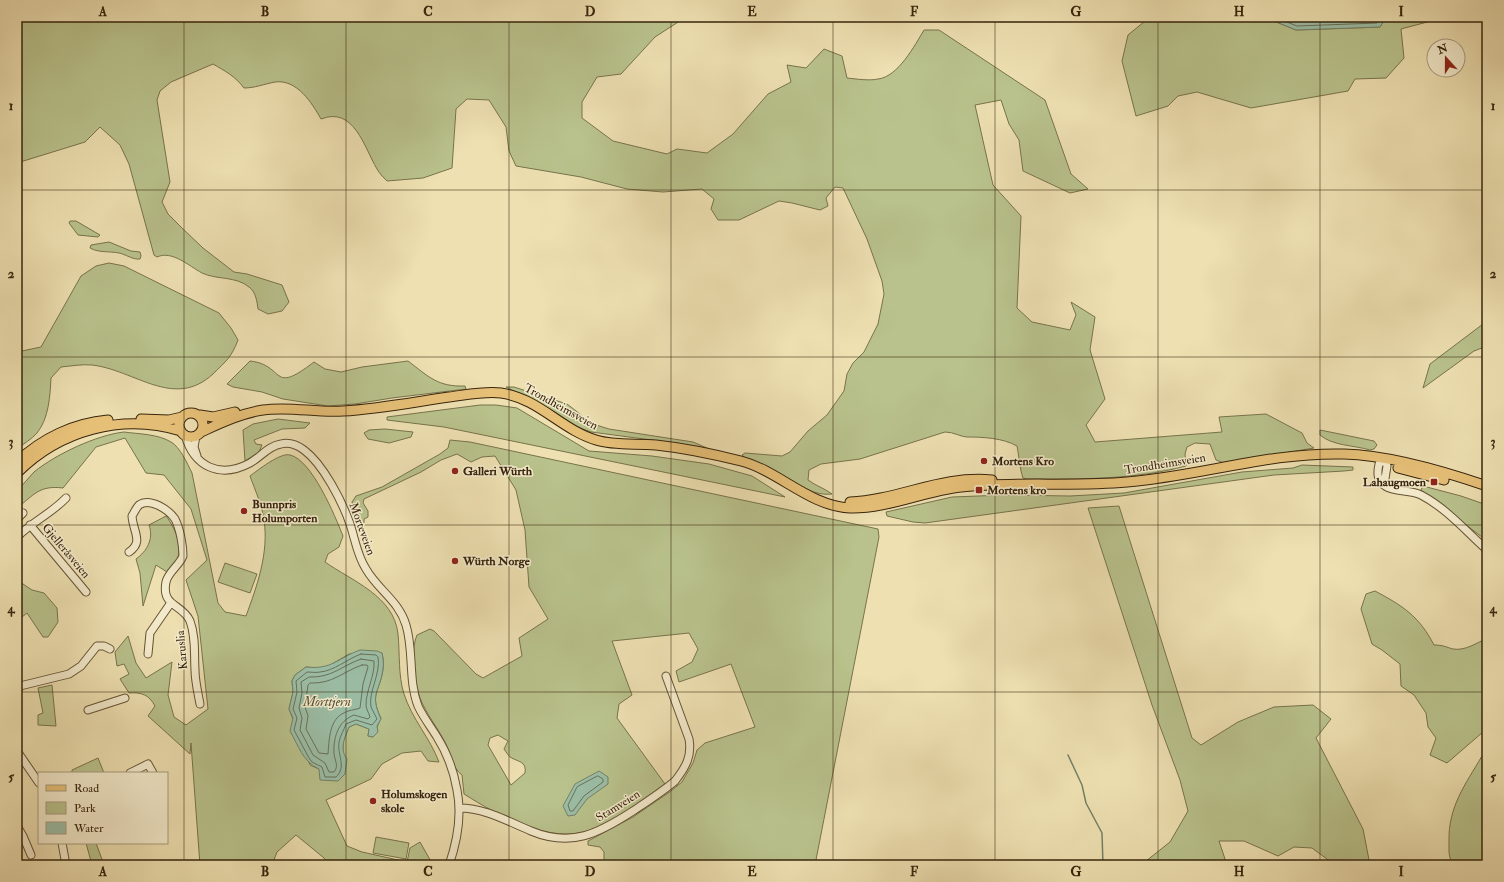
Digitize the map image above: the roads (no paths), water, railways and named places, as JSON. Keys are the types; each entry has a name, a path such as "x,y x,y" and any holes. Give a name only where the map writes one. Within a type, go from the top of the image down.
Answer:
{"main road":[{"name":"Trondheimsveien","path":"199,434 232,419 259,410 305,409 344,411 475,394 503,393 526,400 577,432 598,441 615,444 660,446 739,461 760,468 803,493 836,506 860,508 946,489 1015,484 1125,483 1274,458 1318,455 1383,463 1487,486"},
{"name":"Trondheimsveien","path":"200,415 219,416 258,405 273,403 290,404 305,409"},
{"path":"17,462 49,437 85,424 116,419 162,420 182,417 190,412 200,415 204,424 199,434 183,433 160,427 137,425 96,428 78,433 54,444 38,454 17,473"},
{"path":"182,417 179,426 183,433"},
{"name":"Trondheimsveien","path":"1383,463 1487,491"}],"street":[{"name":"Morteveien","path":"183,433 190,450 203,464 211,468 230,469 248,464 275,445 287,443 296,445 305,451 318,466 346,512 358,554 366,569 394,602 402,615 408,636 414,694 420,710 440,743 448,761 457,790 459,808 457,835 449,865"},
{"path":"197,458 194,447 199,434"},
{"path":"1383,463 1378,476 1384,485 1391,488 1412,491 1426,498 1487,550"},
{"name":"Gjelleråsveien","path":"17,537 30,525 59,505 66,498"},
{"path":"128,552 135,548 138,541 132,516 139,506 145,503 153,504 170,513 177,524 183,550 181,560 166,582 167,595 170,604 150,633 148,654"},
{"path":"17,515 23,512 17,519"},
{"name":"Gjelleråsveien","path":"30,525 86,592"},
{"name":"Karuslia","path":"170,604 181,610 190,621 194,638 195,675 200,704"},
{"path":"18,686 69,674 80,666 97,646 104,646 110,649"},
{"name":"Stamveien","path":"459,808 482,811 538,834 556,838 581,837 606,828 675,781 684,770 689,759 691,749 689,739 666,676"},
{"path":"88,710 124,698"},
{"path":"17,704 17,712"},
{"path":"17,751 38,782"},
{"path":"131,772 148,764 152,772"},
{"path":"17,826 23,836 30,855"},
{"path":"62,844 66,865"}],"water":[{"path":"1264,17 1386,17 1380,27 1296,30"},
{"name":"Morttjern","path":"360,650 377,651 382,653 382,677 376,693 376,703 381,719 377,726 378,732 373,737 368,736 369,729 356,724 349,727 344,739 343,747 343,751 347,759 345,774 338,781 320,780 319,769 313,766 305,758 290,731 293,718 289,709 293,692 292,681 295,675 306,667 322,667 329,665"},
{"path":"599,771 608,777 608,784 587,799 575,815 568,816 563,806 575,784"}],"waterway":[{"path":"1068,755 1082,785 1086,803 1102,833 1103,865"}],"place":[{"name":"Mortens Kro","path":"984,461"},
{"name":"Galleri Würth","path":"455,471"},
{"name":"Lahaugmoen","path":"1434,482"},
{"name":"Mortens kro","path":"979,490"},
{"name":"Bunnpris Holumporten","path":"244,511"},
{"name":"Würth Norge","path":"455,561"},
{"name":"Holumskogen skole","path":"373,801"}]}
